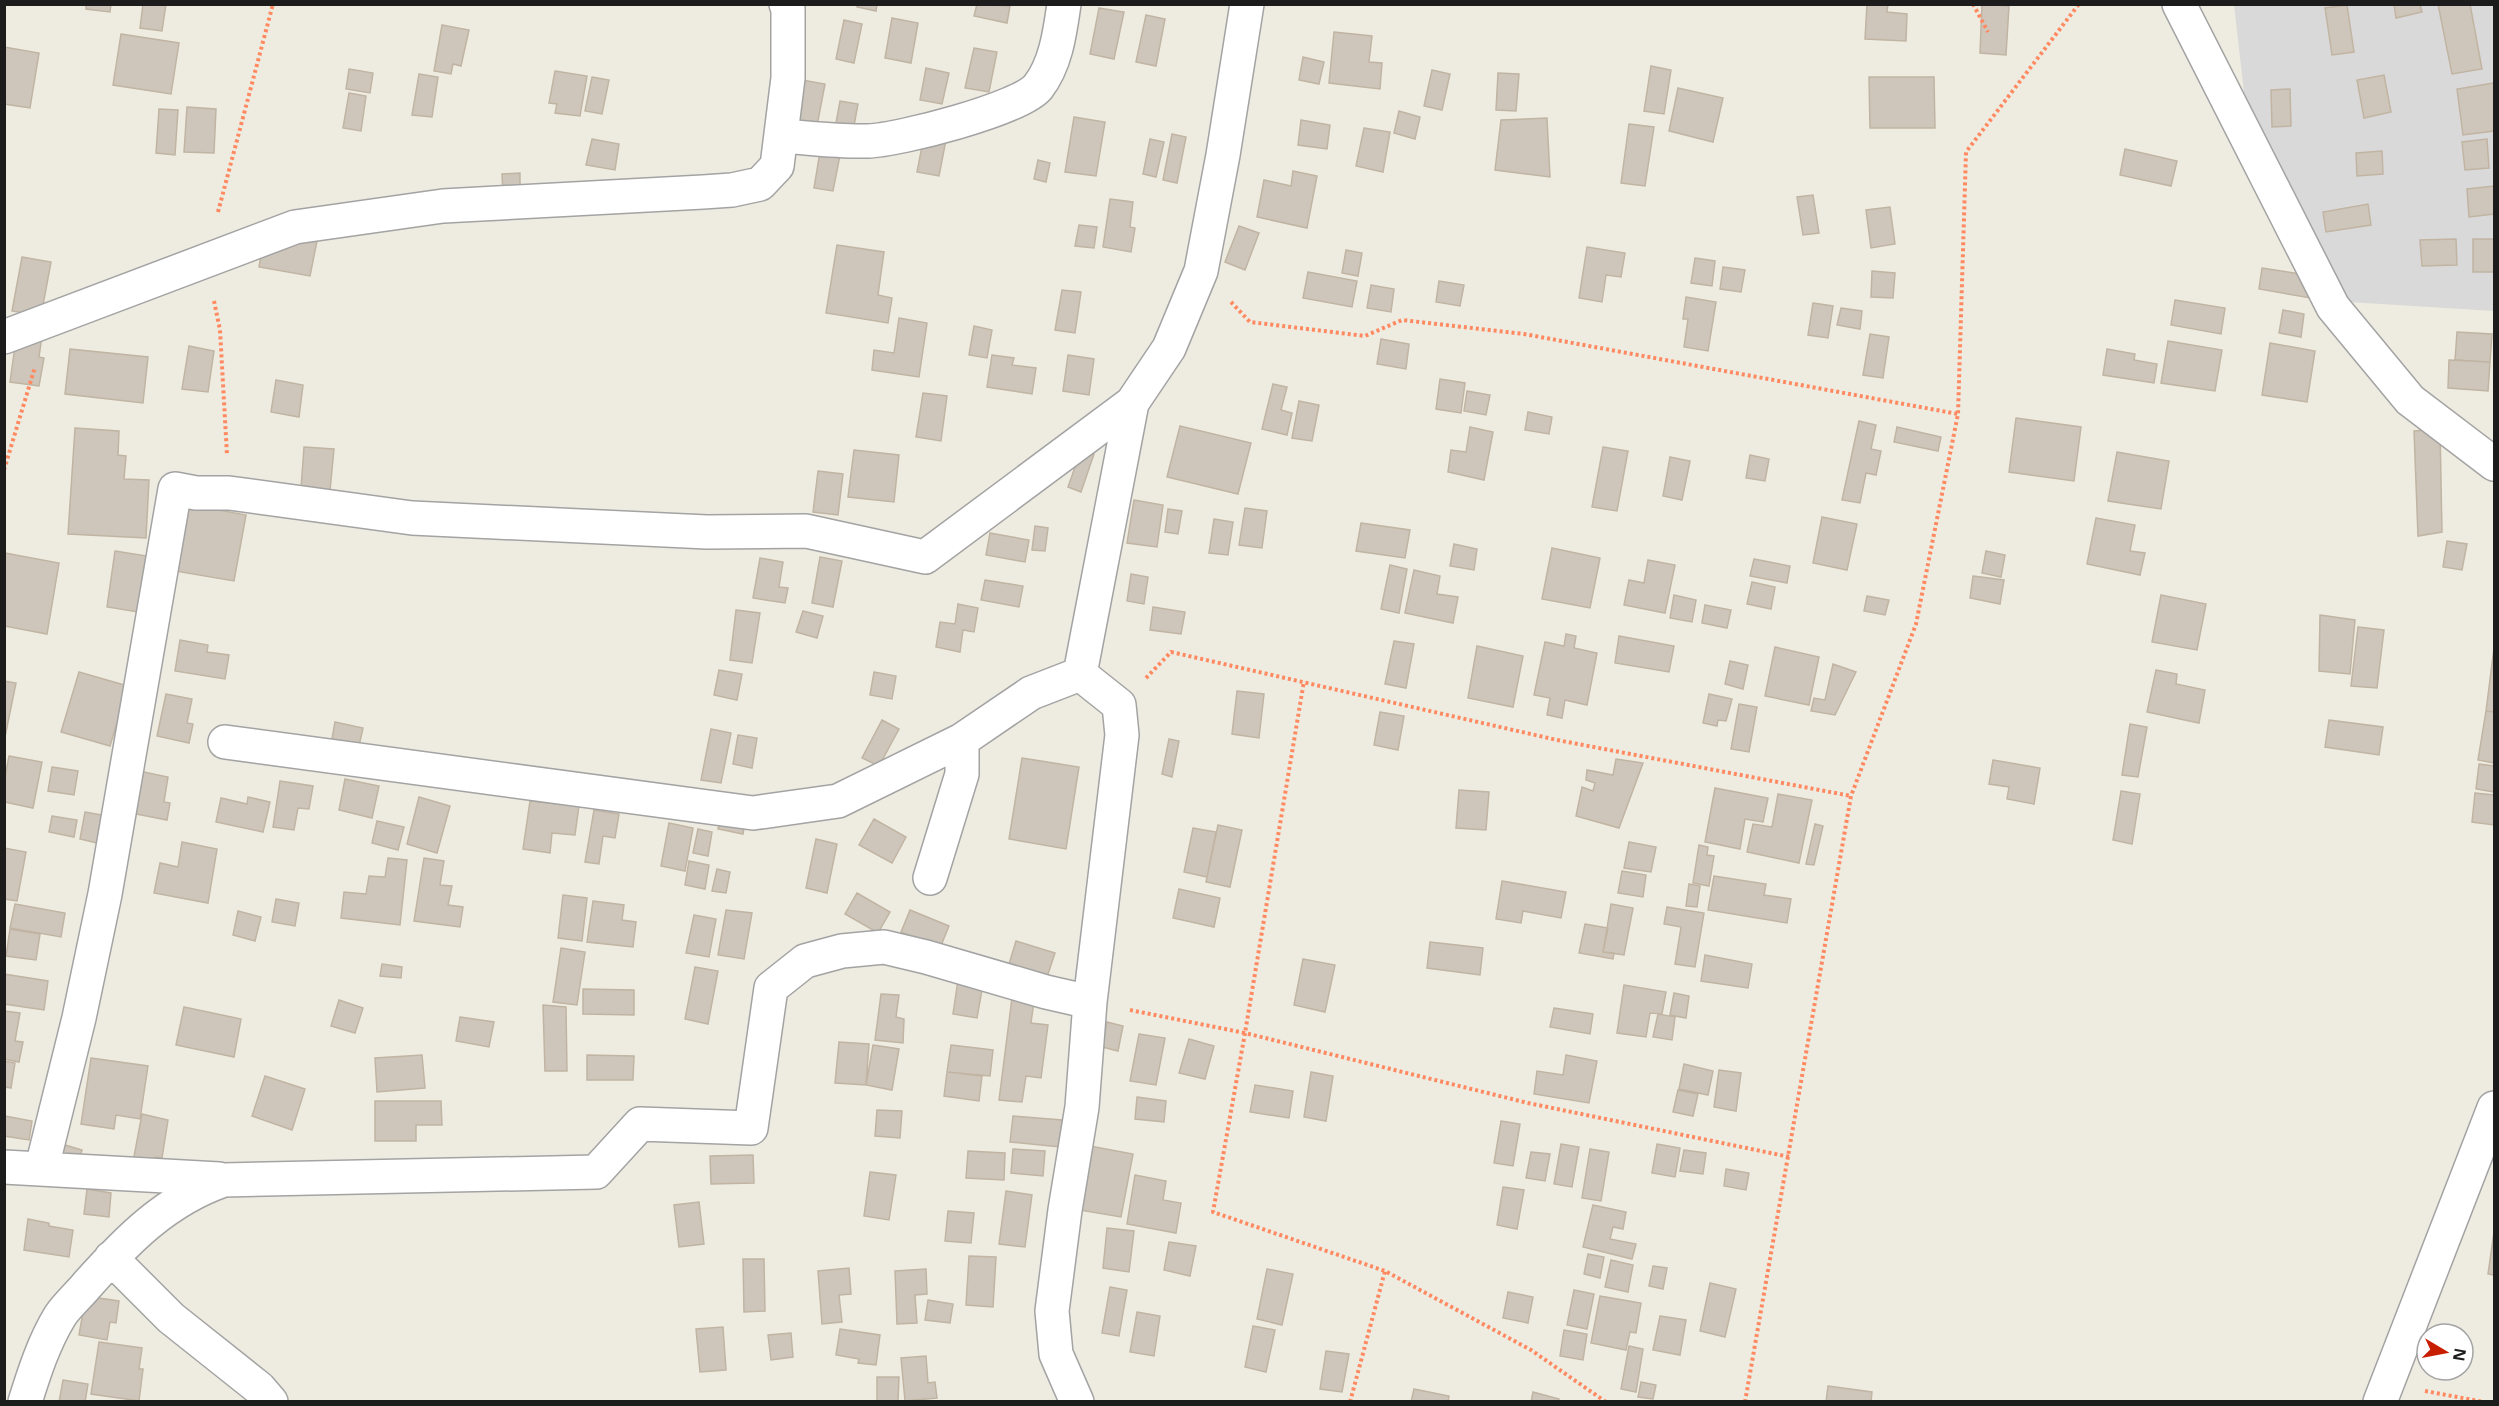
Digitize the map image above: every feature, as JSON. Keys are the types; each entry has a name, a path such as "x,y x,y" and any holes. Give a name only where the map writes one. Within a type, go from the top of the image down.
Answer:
{"street":[{"path":"4,336 295,227 443,206 732,190 760,184 777,166 788,78 788,9 786,4"},
{"path":"781,136 870,141 936,128 1017,101 1037,89 1050,67 1059,37 1064,4"},
{"path":"42,1167 79,1018 105,894 175,489 196,493 229,493 412,518 707,532 806,531 925,557 1132,403 1169,348 1201,272 1223,155 1246,4"},
{"path":"2179,4 2333,307 2410,400 2494,464"},
{"path":"1080,674 1132,403"},
{"path":"1077,1401 1056,1354 1052,1311 1065,1210 1082,1107 1090,1002 1122,735 1119,705 1080,674"},
{"path":"225,742 753,813 838,801 962,740 1031,693 1080,674"},
{"path":"930,879 962,774 962,740"},
{"path":"4,1167 42,1167 224,1180 596,1172 640,1124 751,1128 771,988 806,961 842,951 884,947 1090,1002"},
{"path":"2383,1393 2494,1108"},
{"path":"25,1401 35,1369 60,1316 111,1258 166,1208 196,1190 224,1180"},
{"path":"111,1258 171,1318 259,1388 271,1401"}],"path":[{"path":"1973,4 1988,32"},
{"path":"1745,1401 1790,1157 1851,796 1916,624 1958,414 1966,152 2079,4"},
{"path":"1201,272 1250,322 1365,336 1402,320 1524,334 1958,414"},
{"path":"4,470 50,320"},
{"path":"1119,705 1171,652 1557,740 1851,796"},
{"path":"1304,681 1213,1212 1384,1271 1531,1350 1606,1401"},
{"path":"1090,1002 1245,1033 1528,1102 1790,1157"},
{"path":"1350,1401 1384,1271"},
{"path":"2383,1393 2484,1401"}],"shaded area":[{"path":"2234,5 2494,5 2494,311 2332,301 2254,179"}],"building":[{"path":"86,4 111,4 110,12 86,9"},
{"path":"143,4 166,4 162,31 140,28"},
{"path":"857,4 877,4 876,11 857,7"},
{"path":"977,4 1010,6 1007,23 974,16"},
{"path":"1867,4 1888,4 1887,12 1907,14 1906,41 1865,39"},
{"path":"1982,4 2009,6 2006,55 1980,53"},
{"path":"2394,4 2420,4 2422,12 2396,18"},
{"path":"2438,4 2470,4 2482,69 2452,74"},
{"path":"2347,5 2354,52 2332,55 2325,8"},
{"path":"1099,8 1124,12 1114,59 1090,54"},
{"path":"1146,15 1165,19 1156,66 1136,62"},
{"path":"892,18 918,23 911,63 885,58"},
{"path":"844,20 862,24 854,63 836,59"},
{"path":"442,25 469,30 461,66 453,64 451,74 434,71"},
{"path":"1334,32 1372,36 1369,62 1382,63 1380,89 1329,83"},
{"path":"121,34 179,43 171,94 113,85"},
{"path":"4,47 39,53 30,108 4,104"},
{"path":"974,48 997,52 989,92 965,88"},
{"path":"1303,57 1324,62 1319,84 1299,80"},
{"path":"1651,66 1671,70 1664,114 1644,111"},
{"path":"926,68 949,73 942,104 920,100"},
{"path":"349,69 373,73 370,93 346,89"},
{"path":"1432,70 1450,74 1442,110 1424,106"},
{"path":"555,71 587,76 580,116 555,113 557,104 549,103"},
{"path":"1498,73 1519,74 1516,111 1496,110"},
{"path":"419,74 438,77 432,117 412,115"},
{"path":"2384,75 2391,112 2364,118 2357,80"},
{"path":"592,77 609,80 602,114 585,111"},
{"path":"1869,77 1934,77 1935,128 1870,128"},
{"path":"802,80 825,84 816,131 794,127"},
{"path":"2494,83 2494,131 2463,135 2457,89"},
{"path":"1678,88 1723,98 1713,142 1669,131"},
{"path":"2290,89 2291,126 2272,127 2271,90"},
{"path":"349,93 366,96 361,131 343,128"},
{"path":"840,101 858,104 854,126 836,123"},
{"path":"187,107 216,109 214,153 184,152"},
{"path":"159,109 178,110 175,155 156,153"},
{"path":"1399,111 1420,117 1415,139 1394,133"},
{"path":"1074,117 1105,122 1096,176 1065,172"},
{"path":"1547,118 1550,177 1495,170 1501,120"},
{"path":"1301,120 1330,125 1327,149 1298,145"},
{"path":"1629,124 1654,127 1645,186 1621,183"},
{"path":"1364,128 1390,132 1383,172 1356,166"},
{"path":"1172,134 1186,137 1177,183 1163,180"},
{"path":"924,136 946,140 939,176 917,172"},
{"path":"592,139 619,144 615,170 586,165"},
{"path":"1150,139 1164,142 1156,177 1143,174"},
{"path":"2487,139 2489,168 2465,170 2462,142"},
{"path":"821,146 841,150 833,191 814,188"},
{"path":"2125,149 2177,161 2171,186 2120,175"},
{"path":"2382,151 2383,174 2357,176 2356,153"},
{"path":"1038,160 1050,163 1046,182 1034,179"},
{"path":"1293,171 1317,176 1307,228 1257,217 1264,180 1291,186"},
{"path":"520,173 520,193 503,194 502,174"},
{"path":"2494,186 2494,214 2469,217 2467,189"},
{"path":"1813,195 1819,233 1803,235 1797,197"},
{"path":"1110,199 1133,202 1130,227 1135,228 1131,252 1103,247"},
{"path":"2368,204 2371,225 2326,232 2323,212"},
{"path":"1890,207 1895,244 1871,248 1866,210"},
{"path":"1079,225 1097,227 1094,248 1075,246"},
{"path":"1239,226 1259,233 1245,270 1225,262"},
{"path":"287,236 317,241 310,276 259,267 264,239"},
{"path":"2456,239 2457,265 2422,266 2420,240"},
{"path":"2473,239 2494,239 2494,272 2473,272"},
{"path":"837,245 884,252 878,295 892,298 888,323 826,313"},
{"path":"1587,247 1625,253 1621,277 1606,275 1602,302 1579,298"},
{"path":"1346,250 1362,253 1358,276 1342,273"},
{"path":"22,257 51,262 41,316 12,311"},
{"path":"1695,258 1715,261 1712,286 1691,283"},
{"path":"1723,267 1745,270 1741,292 1720,289"},
{"path":"2262,268 2319,277 2316,299 2259,289"},
{"path":"1872,271 1895,273 1893,298 1871,297"},
{"path":"1308,272 1357,281 1352,307 1303,298"},
{"path":"1439,281 1464,285 1460,306 1436,302"},
{"path":"1371,285 1394,289 1391,312 1367,308"},
{"path":"1062,290 1081,292 1075,333 1055,330"},
{"path":"1686,297 1716,302 1708,351 1684,347 1688,319 1683,319"},
{"path":"2175,300 2225,308 2221,334 2171,325"},
{"path":"1813,303 1833,306 1828,338 1808,335"},
{"path":"1841,308 1862,311 1860,329 1837,325"},
{"path":"2283,310 2304,314 2301,337 2279,333"},
{"path":"899,318 927,323 919,377 872,370 874,350 894,353"},
{"path":"974,326 992,330 987,358 969,355"},
{"path":"17,332 42,336 39,357 44,358 39,386 10,382"},
{"path":"2457,332 2492,334 2490,362 2455,360"},
{"path":"1870,334 1889,337 1883,378 1863,375"},
{"path":"1381,339 1409,344 1406,369 1377,364"},
{"path":"2168,341 2222,350 2215,391 2161,383"},
{"path":"2270,343 2315,351 2307,402 2262,395"},
{"path":"189,346 214,351 208,392 182,389"},
{"path":"70,349 148,357 143,403 65,394"},
{"path":"2107,349 2135,354 2134,360 2157,364 2154,383 2103,375"},
{"path":"992,355 1014,358 1012,365 1036,368 1032,394 987,387"},
{"path":"1068,355 1094,359 1089,395 1063,391"},
{"path":"2449,360 2490,362 2488,391 2448,388"},
{"path":"1440,379 1465,383 1461,413 1436,409"},
{"path":"276,380 303,385 299,417 271,412"},
{"path":"1273,384 1287,387 1281,410 1292,413 1287,435 1262,429"},
{"path":"1467,391 1490,395 1486,415 1464,411"},
{"path":"923,393 947,396 941,441 916,437"},
{"path":"1299,401 1319,405 1312,441 1292,438"},
{"path":"1528,412 1552,417 1549,434 1525,430"},
{"path":"2016,418 2081,427 2074,481 2009,472"},
{"path":"1859,421 1876,425 1871,449 1881,451 1876,475 1866,473 1860,503 1842,500"},
{"path":"1180,426 1251,443 1238,494 1167,477"},
{"path":"1470,427 1493,432 1484,480 1448,472 1451,450 1466,452"},
{"path":"1897,427 1941,437 1938,451 1894,442"},
{"path":"75,428 119,431 118,455 126,456 124,479 149,480 146,538 68,534"},
{"path":"2440,429 2442,532 2418,536 2414,431"},
{"path":"304,447 334,449 330,491 301,488"},
{"path":"1603,447 1628,451 1617,511 1592,507"},
{"path":"854,450 899,455 894,502 848,497"},
{"path":"1081,450 1094,454 1081,492 1068,487"},
{"path":"2117,452 2169,461 2161,509 2108,501"},
{"path":"1750,455 1769,459 1765,481 1746,478"},
{"path":"1670,457 1690,461 1682,500 1663,496"},
{"path":"818,471 843,474 838,515 813,512"},
{"path":"1134,500 1163,505 1157,547 1127,543"},
{"path":"186,504 246,515 234,581 175,571"},
{"path":"1245,508 1267,511 1262,548 1239,545"},
{"path":"1168,509 1182,511 1178,534 1165,532"},
{"path":"1822,517 1857,524 1847,570 1813,563"},
{"path":"2096,518 2135,525 2130,551 2145,553 2140,575 2087,564"},
{"path":"1214,519 1233,522 1228,555 1209,553"},
{"path":"1361,523 1410,530 1405,558 1356,551"},
{"path":"1035,526 1048,528 1045,551 1032,550"},
{"path":"990,533 1029,540 1025,562 986,555"},
{"path":"2447,541 2467,544 2462,570 2443,567"},
{"path":"1454,544 1477,549 1474,570 1450,566"},
{"path":"1552,548 1600,558 1590,608 1542,599"},
{"path":"115,551 147,556 138,612 107,607"},
{"path":"1986,551 2005,555 2001,577 1982,573"},
{"path":"5,553 59,563 47,634 4,626"},
{"path":"820,557 842,561 833,607 812,603"},
{"path":"760,558 783,562 779,587 788,588 785,603 753,598"},
{"path":"1754,559 1790,566 1787,583 1750,576"},
{"path":"1648,560 1675,565 1665,613 1624,605 1629,580 1644,583"},
{"path":"1390,565 1407,569 1399,613 1381,609"},
{"path":"1414,570 1440,576 1437,594 1458,597 1453,623 1405,613"},
{"path":"1131,574 1148,577 1144,604 1127,601"},
{"path":"1973,576 2004,580 2000,604 1970,598"},
{"path":"985,580 1023,586 1019,607 981,600"},
{"path":"1752,582 1775,587 1771,609 1747,604"},
{"path":"1674,595 1696,600 1692,622 1670,618"},
{"path":"2161,595 2206,604 2197,650 2152,642"},
{"path":"1867,596 1889,600 1885,615 1864,611"},
{"path":"958,604 978,608 974,632 963,630 960,652 936,647 940,622 955,624"},
{"path":"1705,605 1731,610 1727,628 1702,623"},
{"path":"1153,607 1185,612 1181,634 1150,630"},
{"path":"736,610 760,613 752,663 730,660"},
{"path":"803,611 823,616 817,638 796,632"},
{"path":"2320,615 2355,620 2350,674 2319,671"},
{"path":"2358,627 2384,630 2377,688 2351,686"},
{"path":"1566,634 1576,636 1574,648 1597,653 1587,705 1565,700 1562,718 1547,715 1550,698 1534,695 1545,642 1564,646"},
{"path":"1619,636 1674,646 1669,672 1615,663"},
{"path":"180,640 208,645 207,652 229,655 225,679 175,671"},
{"path":"1394,641 1414,644 1406,688 1385,684"},
{"path":"1477,646 1523,656 1513,707 1468,698"},
{"path":"1775,647 1819,657 1809,705 1765,696"},
{"path":"2494,648 2494,712 2486,711"},
{"path":"1730,661 1748,665 1743,689 1725,684"},
{"path":"1833,664 1856,672 1835,715 1811,711 1814,698 1825,700"},
{"path":"719,670 742,674 737,700 714,695"},
{"path":"2156,670 2177,674 2176,684 2205,690 2199,723 2147,712"},
{"path":"79,672 128,686 110,746 61,732"},
{"path":"874,672 896,676 892,699 870,695"},
{"path":"4,681 16,683 5,737 4,737"},
{"path":"1237,691 1264,694 1259,738 1232,734"},
{"path":"166,694 192,699 187,723 193,724 189,743 157,736"},
{"path":"1709,694 1732,699 1726,721 1718,720 1717,726 1703,723"},
{"path":"1739,704 1757,707 1749,752 1731,749"},
{"path":"2486,711 2494,712 2494,763 2478,760"},
{"path":"1380,712 1404,716 1398,750 1374,745"},
{"path":"882,720 899,729 879,766 862,758"},
{"path":"2329,720 2383,727 2379,755 2325,747"},
{"path":"335,722 363,728 357,755 330,750"},
{"path":"2130,724 2147,727 2138,777 2122,775"},
{"path":"711,729 731,733 721,783 701,780"},
{"path":"738,735 757,738 752,768 733,764"},
{"path":"1169,739 1179,741 1172,777 1162,774"},
{"path":"9,756 42,762 33,808 4,802 4,782"},
{"path":"1022,758 1079,767 1066,849 1009,839"},
{"path":"1616,759 1643,763 1619,828 1576,816 1582,787 1593,791 1595,783 1586,780 1587,770 1613,775"},
{"path":"1993,760 2040,768 2034,804 2007,799 2009,787 1989,784"},
{"path":"2479,764 2494,766 2494,792 2476,789"},
{"path":"52,767 78,771 74,795 48,791"},
{"path":"139,771 168,777 164,802 170,803 167,820 131,813"},
{"path":"345,779 379,786 372,818 339,810"},
{"path":"280,781 313,786 309,809 298,808 294,830 273,827"},
{"path":"1715,788 1768,798 1763,822 1745,819 1740,849 1705,842"},
{"path":"1459,790 1489,792 1486,830 1456,828"},
{"path":"2121,791 2140,794 2132,844 2113,840"},
{"path":"2475,793 2494,795 2494,825 2472,822"},
{"path":"1778,794 1812,800 1799,863 1747,852 1753,824 1772,827"},
{"path":"248,797 270,802 263,832 216,822 221,798 247,804"},
{"path":"419,797 450,806 437,853 407,844"},
{"path":"530,801 579,806 575,835 552,833 550,853 523,849"},
{"path":"594,810 619,814 615,838 603,836 599,864 585,862"},
{"path":"85,812 102,815 97,843 80,839"},
{"path":"52,816 77,820 74,837 49,832"},
{"path":"721,817 745,821 743,834 718,829"},
{"path":"874,819 906,837 892,863 859,845"},
{"path":"377,821 404,827 398,850 372,843"},
{"path":"669,823 693,828 685,871 661,866"},
{"path":"1815,824 1823,826 1814,865 1806,864"},
{"path":"1218,825 1242,830 1230,887 1206,882"},
{"path":"1193,828 1216,832 1207,877 1184,872"},
{"path":"698,829 712,832 708,856 693,853"},
{"path":"816,839 837,844 827,893 806,888"},
{"path":"182,842 217,849 208,903 154,893 160,863 178,867"},
{"path":"1629,842 1656,847 1651,872 1624,868"},
{"path":"1699,845 1708,847 1707,855 1714,856 1709,886 1693,883"},
{"path":"4,848 26,852 17,901 4,899"},
{"path":"388,858 407,860 400,925 341,918 344,892 366,894 369,876 385,877"},
{"path":"424,858 444,861 440,885 452,886 448,905 463,907 460,927 414,921"},
{"path":"689,861 709,865 705,889 685,885"},
{"path":"717,869 730,872 726,893 712,891"},
{"path":"1622,871 1646,875 1643,897 1618,893"},
{"path":"1714,876 1766,884 1764,895 1791,899 1787,923 1708,910"},
{"path":"1502,881 1566,892 1561,918 1523,911 1521,923 1496,919"},
{"path":"1689,884 1700,886 1697,907 1686,906"},
{"path":"1179,889 1220,898 1214,927 1173,918"},
{"path":"857,893 890,912 878,933 845,914"},
{"path":"563,895 587,898 582,941 558,938"},
{"path":"276,899 299,903 295,926 272,922"},
{"path":"593,901 624,905 622,920 636,922 633,947 587,942"},
{"path":"15,904 65,913 61,937 10,928"},
{"path":"1611,904 1633,908 1624,955 1603,952"},
{"path":"1667,907 1704,913 1695,967 1675,964 1681,927 1664,924"},
{"path":"726,910 752,913 744,959 718,955"},
{"path":"910,910 949,926 940,948 901,932"},
{"path":"238,911 261,917 255,941 233,935"},
{"path":"694,915 716,919 709,957 686,953"},
{"path":"1585,924 1608,928 1603,952 1614,953 1613,959 1579,953"},
{"path":"10,929 40,934 36,960 6,956"},
{"path":"1016,941 1055,953 1044,986 1006,974"},
{"path":"1430,942 1483,948 1480,975 1427,968"},
{"path":"561,948 585,952 577,1005 553,1002"},
{"path":"1705,955 1752,964 1748,988 1701,981"},
{"path":"1303,959 1335,965 1325,1012 1294,1005"},
{"path":"382,964 402,967 401,978 380,976"},
{"path":"695,967 718,971 708,1024 685,1019"},
{"path":"4,974 48,981 44,1010 4,1004"},
{"path":"958,980 983,984 977,1018 953,1014"},
{"path":"1624,985 1666,992 1662,1014 1650,1013 1646,1037 1617,1033"},
{"path":"583,989 634,990 634,1015 583,1014"},
{"path":"1674,993 1689,996 1686,1018 1670,1015"},
{"path":"881,994 899,995 896,1017 904,1019 903,1043 875,1040"},
{"path":"1012,998 1034,1001 1031,1023 1048,1025 1041,1078 1026,1076 1022,1102 999,1100"},
{"path":"339,1000 363,1008 355,1033 331,1026"},
{"path":"543,1005 566,1007 567,1071 545,1071"},
{"path":"184,1007 241,1019 234,1057 176,1045"},
{"path":"1554,1008 1593,1014 1590,1034 1550,1027"},
{"path":"4,1011 20,1013 15,1041 23,1042 19,1062 4,1059"},
{"path":"1658,1014 1675,1017 1672,1040 1653,1037"},
{"path":"460,1017 494,1022 489,1047 456,1041"},
{"path":"1107,1022 1123,1026 1118,1051 1102,1047"},
{"path":"1139,1034 1165,1038 1156,1085 1130,1081"},
{"path":"1189,1039 1214,1046 1205,1079 1179,1073"},
{"path":"839,1042 869,1044 866,1085 835,1083"},
{"path":"873,1045 899,1049 892,1090 866,1085"},
{"path":"951,1045 993,1050 990,1076 947,1072"},
{"path":"422,1055 425,1088 377,1092 375,1058"},
{"path":"587,1055 634,1056 633,1080 587,1080"},
{"path":"1566,1055 1597,1061 1589,1103 1534,1094 1537,1071 1563,1075"},
{"path":"91,1058 148,1066 140,1119 116,1115 114,1129 81,1124"},
{"path":"4,1061 15,1063 11,1088 6,1087 4,1094"},
{"path":"1684,1064 1713,1071 1708,1095 1679,1089"},
{"path":"1719,1070 1741,1073 1736,1111 1714,1107"},
{"path":"947,1072 982,1076 979,1101 944,1096"},
{"path":"1311,1072 1333,1076 1326,1121 1304,1117"},
{"path":"265,1076 305,1089 292,1130 252,1116"},
{"path":"1255,1085 1293,1091 1289,1118 1250,1112"},
{"path":"1678,1090 1698,1094 1693,1116 1673,1112"},
{"path":"1137,1097 1166,1101 1164,1122 1135,1119"},
{"path":"375,1101 441,1101 442,1125 416,1125 416,1141 375,1141"},
{"path":"877,1110 902,1111 900,1138 875,1136"},
{"path":"142,1114 168,1120 162,1158 156,1157 154,1166 133,1162"},
{"path":"5,1116 32,1121 29,1140 4,1136"},
{"path":"1013,1116 1062,1120 1060,1147 1010,1142"},
{"path":"1501,1121 1520,1124 1513,1166 1494,1163"},
{"path":"62,1144 82,1150 79,1161 59,1157"},
{"path":"1561,1144 1579,1147 1572,1187 1554,1184"},
{"path":"1657,1144 1680,1148 1675,1177 1652,1173"},
{"path":"1090,1146 1133,1154 1121,1217 1079,1210"},
{"path":"1013,1149 1045,1151 1043,1176 1011,1173"},
{"path":"1590,1149 1609,1152 1601,1201 1582,1198"},
{"path":"1684,1150 1706,1153 1703,1174 1680,1171"},
{"path":"968,1151 1005,1153 1004,1180 966,1178"},
{"path":"1531,1152 1550,1154 1545,1181 1526,1178"},
{"path":"753,1155 754,1183 711,1184 710,1156"},
{"path":"1726,1169 1749,1173 1746,1190 1724,1186"},
{"path":"870,1172 896,1175 889,1220 864,1216"},
{"path":"1135,1175 1166,1181 1163,1200 1181,1203 1176,1233 1127,1224"},
{"path":"1503,1187 1524,1190 1517,1229 1497,1225"},
{"path":"87,1189 111,1193 109,1217 84,1214"},
{"path":"1006,1191 1032,1195 1025,1247 999,1244"},
{"path":"699,1202 704,1244 679,1247 674,1205"},
{"path":"1593,1205 1626,1212 1623,1229 1613,1227 1610,1239 1636,1244 1632,1259 1583,1247"},
{"path":"948,1211 974,1213 971,1243 945,1241"},
{"path":"28,1219 49,1223 49,1226 73,1230 69,1257 24,1250"},
{"path":"1107,1228 1134,1231 1129,1272 1103,1268"},
{"path":"2494,1232 2494,1275 2488,1274"},
{"path":"1169,1242 1196,1246 1190,1276 1164,1270"},
{"path":"1588,1254 1604,1257 1600,1278 1584,1274"},
{"path":"969,1256 996,1257 993,1307 966,1305"},
{"path":"743,1259 764,1259 765,1311 744,1312"},
{"path":"1611,1260 1633,1265 1628,1292 1605,1287"},
{"path":"1653,1266 1667,1268 1663,1289 1649,1286"},
{"path":"849,1268 851,1294 839,1295 842,1322 822,1324 818,1271"},
{"path":"926,1269 927,1294 915,1295 917,1323 897,1324 895,1271"},
{"path":"1267,1269 1293,1274 1282,1325 1257,1319"},
{"path":"1710,1283 1736,1289 1725,1337 1700,1331"},
{"path":"1110,1287 1127,1290 1119,1336 1102,1333"},
{"path":"1574,1290 1594,1294 1587,1329 1567,1325"},
{"path":"1508,1292 1533,1297 1528,1323 1503,1318"},
{"path":"1600,1296 1641,1303 1636,1333 1630,1332 1626,1350 1591,1343"},
{"path":"92,1297 119,1301 116,1323 110,1322 107,1340 79,1335 85,1301"},
{"path":"928,1300 953,1304 950,1323 925,1320"},
{"path":"1137,1312 1160,1316 1154,1356 1130,1352"},
{"path":"1660,1316 1686,1320 1680,1355 1653,1350"},
{"path":"1253,1326 1275,1330 1266,1372 1245,1367"},
{"path":"723,1327 726,1370 700,1372 696,1329"},
{"path":"840,1329 880,1335 876,1365 858,1363 859,1359 836,1355"},
{"path":"1564,1330 1587,1334 1583,1360 1560,1356"},
{"path":"791,1333 793,1357 771,1360 768,1335"},
{"path":"99,1342 142,1348 139,1369 143,1369 139,1401 91,1394"},
{"path":"1629,1346 1643,1349 1636,1392 1621,1389"},
{"path":"1326,1351 1349,1354 1342,1392 1320,1389"},
{"path":"926,1356 928,1383 935,1382 937,1398 905,1401 901,1358"},
{"path":"877,1377 899,1377 898,1402 877,1402"},
{"path":"63,1380 88,1384 85,1402 59,1402"},
{"path":"1641,1382 1656,1385 1653,1399 1638,1397"},
{"path":"1828,1386 1872,1392 1871,1402 1826,1402"},
{"path":"1414,1389 1449,1396 1448,1402 1411,1402"},
{"path":"1533,1392 1559,1399 1558,1402 1531,1402"}]}
